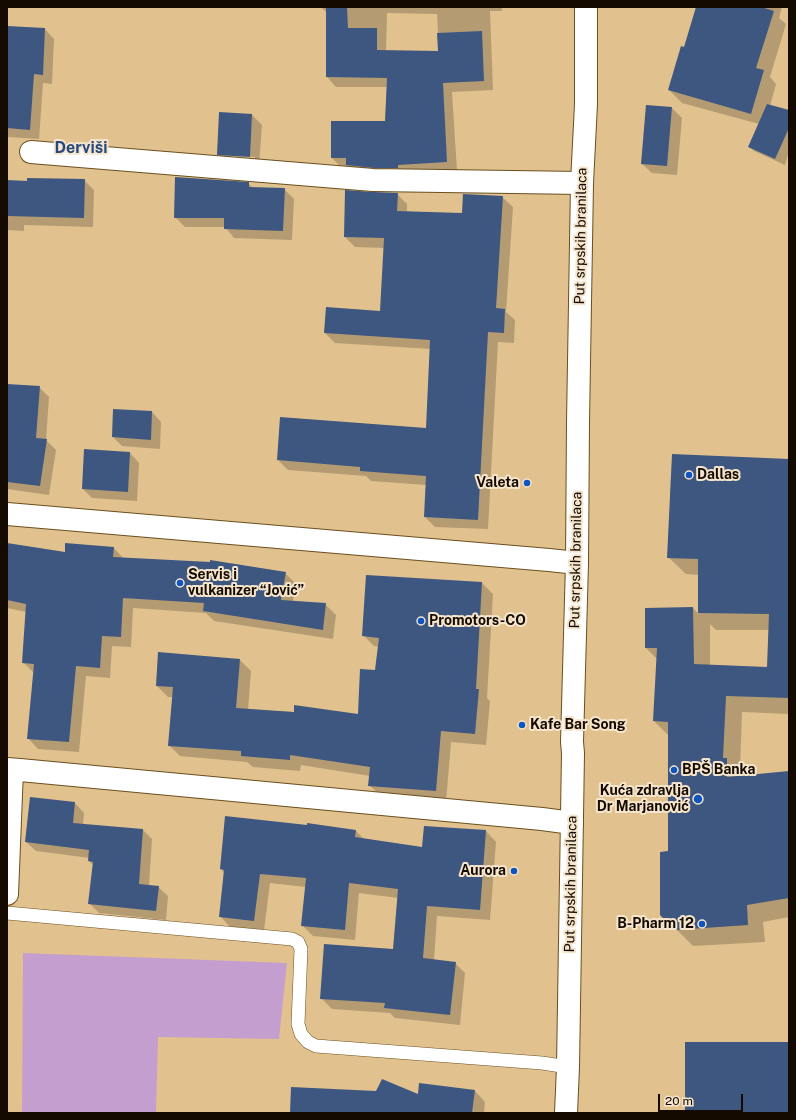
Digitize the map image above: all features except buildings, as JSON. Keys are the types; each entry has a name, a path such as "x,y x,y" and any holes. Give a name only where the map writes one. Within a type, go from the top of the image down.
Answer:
{"street":[{"name":"Put srpskih branilaca","path":"566,1113 572,823 572,742 577,563 582,183 586,104 586,7"},
{"path":"31,152 373,180 582,183"},
{"path":"7,514 577,563"},
{"path":"7,894 9,770 572,823"}],"lane":[{"path":"7,913 292,939 298,942 301,949 298,1024 301,1034 308,1042 316,1046 542,1063 568,1067"}],"shaded area":[{"path":"23,953 287,963 279,1039 158,1037 156,1113 22,1113"}],"place":[{"name":"Dallas","path":"689,475"},
{"name":"Valeta","path":"527,483"},
{"name":"Servis i vulkanizer “Jović”","path":"180,583"},
{"name":"Promotors-CO","path":"421,621"},
{"name":"Kafe Bar Song","path":"522,725"},
{"name":"BPŠ Banka","path":"674,770"},
{"name":"Kuća zdravlja Dr Marjanović","path":"698,799"},
{"name":"Aurora","path":"514,871"},
{"name":"B-Pharm 12","path":"702,924"}],"district":[{"name":"Derviši","path":"81,148"}]}
